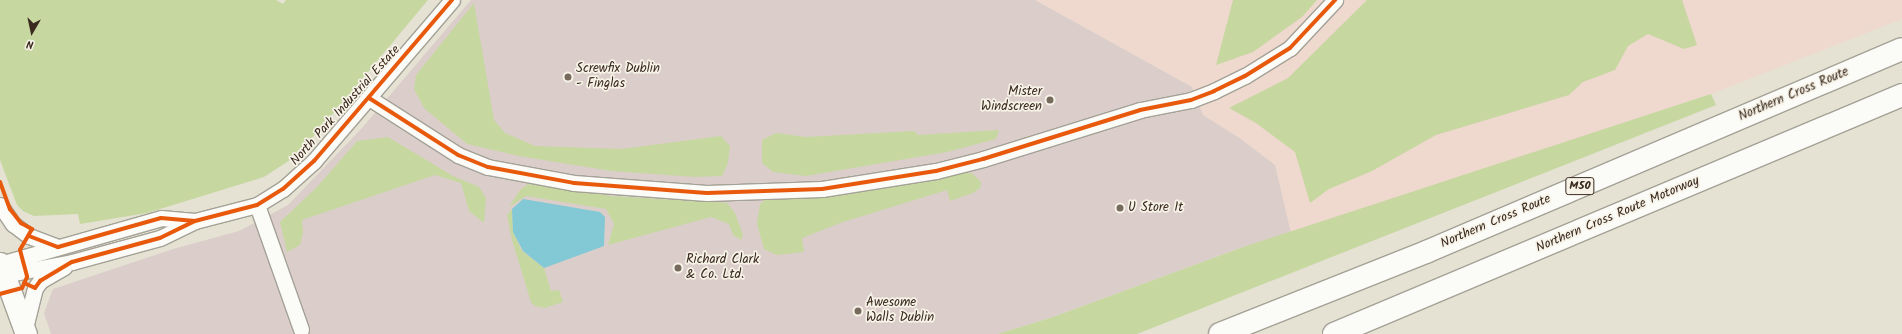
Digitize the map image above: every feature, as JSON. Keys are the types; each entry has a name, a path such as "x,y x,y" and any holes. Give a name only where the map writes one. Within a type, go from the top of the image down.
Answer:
{"highway":[{"name":"Northern Cross Route","path":"1220,334 1426,252 1902,49"},
{"name":"Northern Cross Route Motorway","path":"1334,334 1902,94"},
{"path":"1210,334 1257,319"}],"main road":[{"path":"2,267 25,332"}],"street":[{"name":"North Park Industrial Estate","path":"2,267 72,262 160,238 196,221 257,205 283,189 314,161 452,0"},
{"path":"369,98 458,155 488,167 574,183 707,193 746,193 822,189 936,171 983,159 1140,110 1191,100 1225,86 1290,48 1335,0"},
{"path":"257,205 301,329"},
{"path":"0,206 13,224 29,236 58,247"},
{"name":"North Park Industrial Estate","path":"2,267 58,247 161,218 196,221"},
{"path":"25,332 35,288 40,282 72,262"}],"shaded area":[{"path":"471,0 1035,0 1192,87 1203,115 1241,139 1275,165 1291,233 1246,246 1053,317 998,334 51,334 44,313 53,289 173,249 239,231 288,205 362,128"},
{"path":"1035,0 1902,0 1902,19 1711,94 1291,233 1275,165 1241,139 1203,115 1192,87"}],"green space":[{"path":"0,0 276,0 283,4 286,0 428,0 322,127 293,158 264,177 147,213 80,224 78,214 34,216 23,211 17,205 0,160"},
{"path":"1233,0 1317,0 1302,17 1253,52 1216,65"},
{"path":"1367,0 1682,0 1697,45 1684,49 1648,34 1628,46 1615,70 1583,82 1569,95 1436,135 1372,171 1329,189 1310,203 1295,152 1256,123 1229,108 1288,78"},
{"path":"474,3 494,120 505,133 535,146 621,149 721,136 730,146 728,163 722,176 695,177 611,171 519,156 467,144 424,108 414,89 416,75"},
{"path":"1711,94 1716,105 1137,334 998,334 1053,317 1246,246"},
{"path":"999,130 996,139 947,152 806,176 773,172 762,163 762,140 776,133 806,137 914,131 918,135"},
{"path":"388,137 453,176 479,187 486,198 484,223 469,211 461,183 435,175 302,220 303,232 300,245 287,252 280,222 318,186 357,141"},
{"path":"964,172 973,174 981,182 980,188 973,193 950,201 947,190 840,223 802,238 804,252 777,255 764,249 757,224 760,204 766,199 844,195"},
{"path":"528,184 611,196 727,203 735,213 743,235 741,240 733,235 729,224 711,217 608,245 614,224 606,209 526,196 509,207 520,190"},
{"path":"512,209 513,232 522,251 544,268 551,291 559,290 563,302 545,308 535,306 531,302 512,240 507,215"}],"water":[{"path":"523,199 600,212 605,217 604,246 544,268 523,251 513,232 512,209"}],"cycle path":[{"path":"24,283 35,288 40,281 72,262 160,238 195,221 257,205 283,189 314,161 452,0"},
{"path":"369,98 458,155 488,167 574,183 707,193 822,189 936,171 983,159 1140,110 1191,100 1245,76 1290,48 1335,0"},
{"path":"0,182 10,209 21,223 32,229 20,250 27,277 22,288 0,294"},
{"path":"29,236 58,247 161,218 195,221"}],"place":[{"name":"Screwfix Dublin - Finglas","path":"568,77"},
{"name":"Mister Windscreen","path":"1050,100"},
{"name":"U Store It","path":"1120,208"},
{"name":"Richard Clark & Co. Ltd.","path":"678,268"},
{"name":"Awesome Walls Dublin","path":"858,311"}]}
